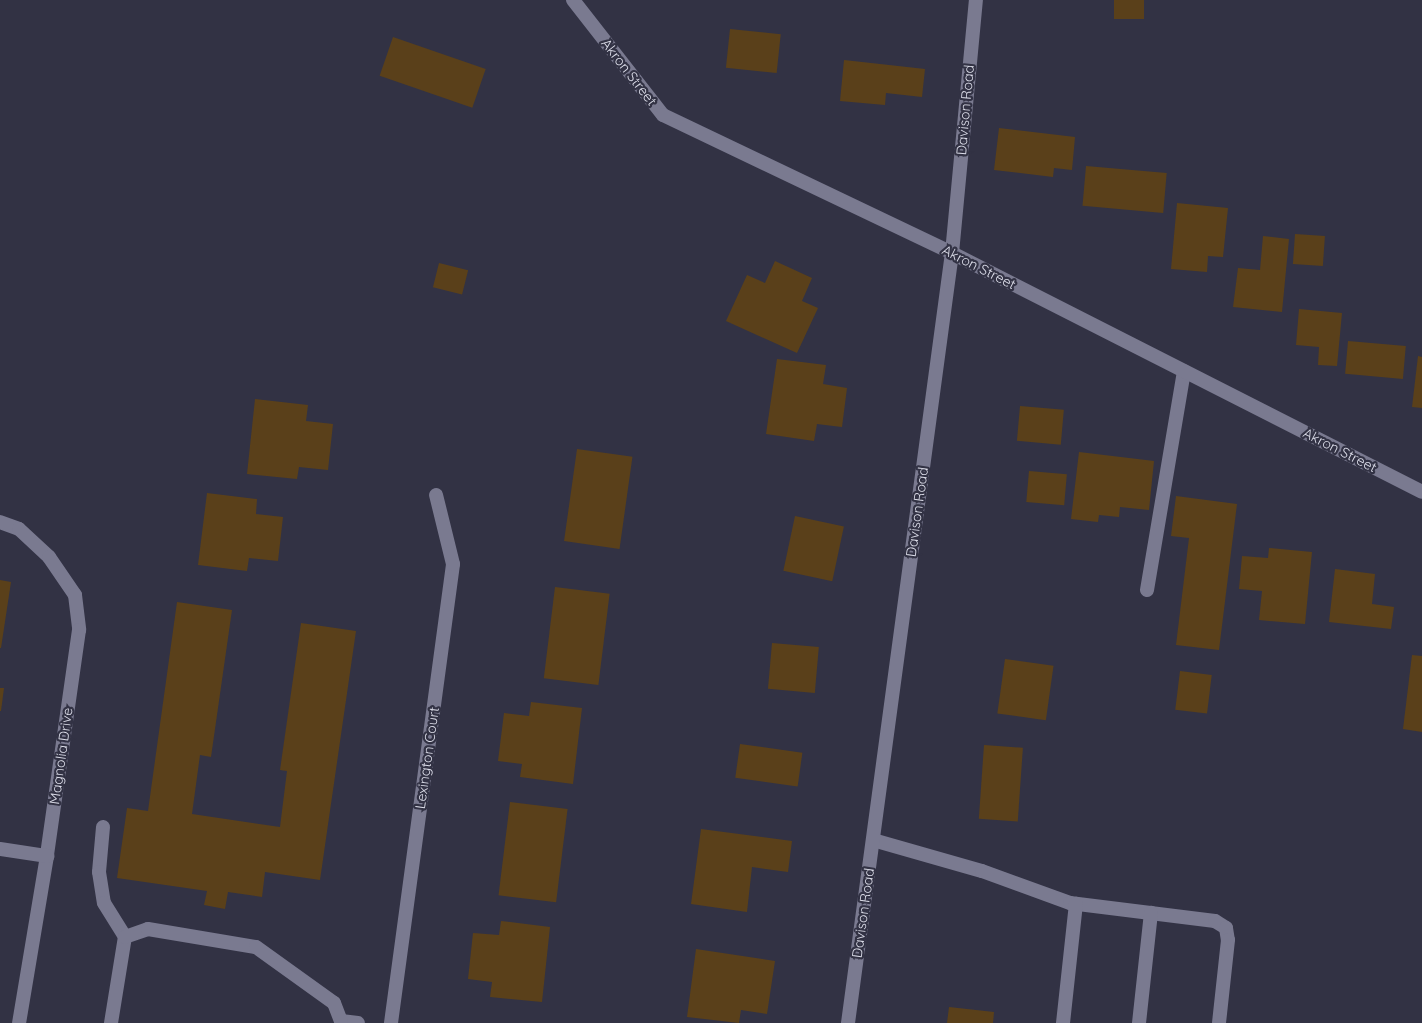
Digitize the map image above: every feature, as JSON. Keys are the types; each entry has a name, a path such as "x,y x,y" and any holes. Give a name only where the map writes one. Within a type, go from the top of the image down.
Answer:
{"street":[{"name":"Akron Street","path":"573,0 663,115 952,253 1422,492"},
{"name":"Davison Road","path":"848,1023 952,253 976,0"},
{"path":"1147,590 1184,371"},
{"name":"Lexington Court","path":"391,1023 453,564 436,495"},
{"name":"Magnolia Drive","path":"0,522 19,529 49,557 75,595 80,630 47,856 19,1023"},
{"path":"104,827 99,872 104,903 124,937 111,1023"},
{"path":"873,840 982,871 1033,891 1076,904 1215,921 1226,928 1228,940 1219,1023"},
{"path":"0,848 47,856"},
{"path":"1063,1023 1076,904"},
{"path":"1139,1023 1151,913"},
{"path":"124,937 148,929 256,947 334,1003 340,1022 358,1023"}],"building":[{"path":"1114,0 1144,0 1144,19 1114,19"},
{"path":"730,29 781,34 777,73 726,68"},
{"path":"393,37 486,69 472,108 380,76"},
{"path":"844,60 925,69 922,97 886,93 885,105 840,101"},
{"path":"999,128 1075,137 1072,170 1054,168 1053,177 994,170"},
{"path":"1086,166 1167,173 1163,213 1083,206"},
{"path":"1177,203 1228,208 1223,257 1208,256 1207,272 1171,269"},
{"path":"1295,234 1325,236 1323,266 1293,264"},
{"path":"1263,236 1289,239 1282,312 1233,307 1238,268 1260,270"},
{"path":"775,261 812,278 802,301 818,308 797,353 726,321 747,275 765,283"},
{"path":"439,263 468,270 462,295 433,287"},
{"path":"1299,309 1342,313 1337,366 1318,365 1319,347 1296,345"},
{"path":"1348,341 1406,346 1403,379 1345,374"},
{"path":"1418,356 1422,357 1422,408 1412,407"},
{"path":"777,359 826,365 823,384 847,388 842,427 817,424 814,441 766,434"},
{"path":"255,399 308,405 306,421 333,424 328,470 299,467 297,479 247,474"},
{"path":"1020,406 1064,410 1061,445 1017,441"},
{"path":"577,449 632,457 620,549 564,541"},
{"path":"1079,452 1154,461 1149,510 1120,507 1119,517 1099,515 1098,522 1071,519"},
{"path":"1029,471 1067,474 1064,505 1026,502"},
{"path":"207,493 257,499 256,514 283,517 278,561 249,558 247,571 198,565"},
{"path":"1176,496 1237,504 1219,650 1176,645 1189,538 1171,536"},
{"path":"795,516 844,526 832,581 783,571"},
{"path":"1269,548 1312,552 1305,624 1259,620 1262,591 1239,589 1242,556 1268,558"},
{"path":"1335,569 1375,574 1372,604 1394,607 1391,629 1329,622"},
{"path":"0,580 11,582 1,648 0,648"},
{"path":"555,587 610,594 598,685 544,678"},
{"path":"177,602 232,610 211,757 200,755 192,814 280,827 287,771 280,770 301,623 356,631 320,880 265,872 262,897 228,892 225,909 204,905 207,891 117,878 127,808 148,811"},
{"path":"772,643 819,647 815,693 768,689"},
{"path":"1412,655 1422,656 1422,732 1403,729"},
{"path":"1005,659 1054,666 1046,720 997,713"},
{"path":"1180,671 1212,675 1207,714 1175,710"},
{"path":"0,688 4,688 1,711 0,711"},
{"path":"531,702 582,708 573,784 520,777 522,764 498,761 504,713 529,716"},
{"path":"740,744 802,753 798,786 735,778"},
{"path":"984,745 1023,748 1018,822 979,819"},
{"path":"510,802 568,809 556,902 499,895"},
{"path":"701,829 792,841 788,872 752,867 747,912 691,904"},
{"path":"501,921 550,927 542,1002 490,997 492,982 468,979 473,933 499,935"},
{"path":"696,949 775,961 767,1014 741,1010 739,1023 687,1017"},
{"path":"949,1007 994,1012 993,1023 947,1023"}]}
